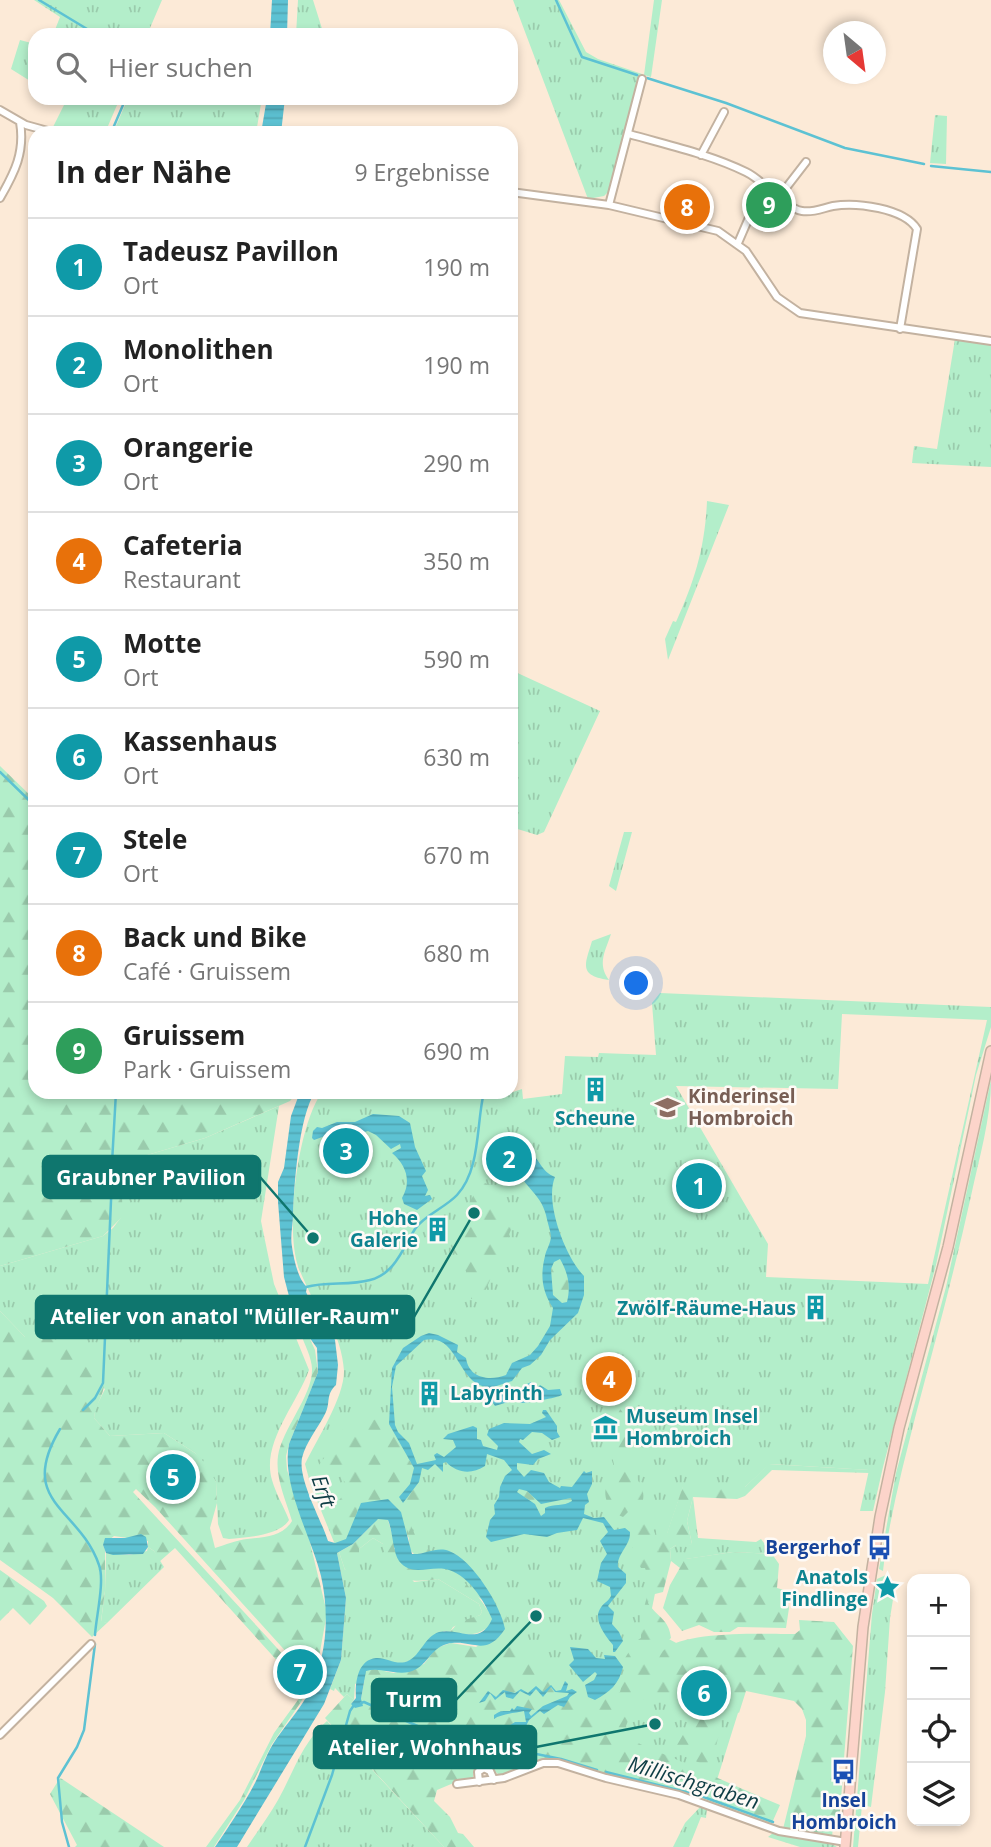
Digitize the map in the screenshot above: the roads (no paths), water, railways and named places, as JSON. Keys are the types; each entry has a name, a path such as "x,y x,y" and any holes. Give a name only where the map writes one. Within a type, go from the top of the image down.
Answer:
{"main road":[{"path":"846,1844 863,1627 880,1517 900,1429 940,1280 991,1051"}],"street":[{"path":"610,205 642,79"},
{"path":"0,110 33,126"},
{"path":"701,155 724,112"},
{"path":"0,198 19,159 22,144 20,122"},
{"path":"629,134 743,170 764,183 790,207 801,211 815,211 837,205 865,207 901,214 910,220 917,229 900,328"},
{"path":"779,197 806,162"},
{"path":"738,243 764,183"},
{"path":"518,193 610,205 709,228 738,243 749,254 777,298 793,310 812,316 991,341"},
{"path":"0,1735 91,1644"},
{"path":"457,1784 494,1780 543,1763 558,1763 606,1778 679,1795 779,1831 846,1844"},
{"path":"479,1782 478,1772 484,1768 490,1771 494,1780"}],"water":[{"path":"272,0 288,0 287,28 270,28"},
{"path":"266,105 284,105 282,126 262,126"},
{"path":"297,1099 312,1099 298,1151 291,1235 295,1263 307,1287 306,1292 314,1309 324,1317 335,1340 338,1365 336,1385 330,1392 327,1410 302,1458 303,1477 328,1541 335,1543 346,1539 361,1503 388,1499 401,1512 412,1554 440,1549 449,1551 467,1563 492,1596 505,1629 498,1638 484,1645 456,1643 441,1646 420,1666 409,1672 366,1671 361,1699 363,1706 355,1708 351,1704 356,1698 358,1674 365,1663 376,1658 408,1661 434,1634 447,1631 475,1634 487,1627 492,1619 479,1596 460,1576 445,1569 415,1570 404,1566 397,1557 388,1520 378,1519 353,1544 337,1553 346,1598 341,1660 324,1704 237,1847 215,1847 236,1816 273,1744 307,1696 319,1667 325,1637 321,1576 289,1476 289,1444 318,1372 317,1348 304,1330 290,1300 284,1277 278,1182 284,1168 291,1116"},
{"path":"373,1114 399,1116 410,1123 415,1147 426,1171 422,1176 428,1190 425,1196 430,1195 432,1199 417,1210 404,1204 402,1198 407,1185 406,1174 392,1153 401,1148 400,1144 391,1149 368,1131 335,1140 328,1135 314,1140 312,1138 317,1127 322,1128 337,1122 355,1122"},
{"path":"529,1152 555,1177 552,1200 559,1229 570,1256 584,1276 584,1295 578,1313 550,1340 541,1355 522,1368 512,1381 490,1388 494,1396 501,1393 506,1396 508,1402 495,1406 485,1387 468,1376 444,1343 424,1340 396,1366 392,1387 395,1425 409,1443 417,1464 436,1460 434,1455 437,1453 444,1457 456,1447 453,1440 443,1439 448,1434 473,1426 477,1428 477,1439 481,1440 483,1446 497,1450 498,1446 487,1435 489,1429 504,1423 530,1424 546,1417 542,1413 546,1410 557,1426 560,1437 552,1440 542,1433 532,1432 523,1440 520,1439 519,1442 532,1454 544,1450 551,1454 538,1459 533,1465 517,1463 517,1469 524,1477 531,1470 544,1473 549,1482 560,1488 572,1487 584,1471 592,1471 592,1484 587,1494 589,1502 585,1505 584,1514 594,1518 604,1517 614,1530 625,1528 630,1532 618,1562 618,1567 626,1574 626,1583 608,1606 614,1612 612,1624 623,1641 615,1652 598,1618 600,1609 611,1596 610,1587 597,1581 601,1563 607,1554 600,1541 608,1532 603,1523 583,1518 577,1530 547,1537 524,1534 491,1542 486,1537 490,1520 495,1514 494,1505 505,1476 512,1470 504,1460 487,1454 485,1466 475,1471 455,1469 446,1462 443,1463 443,1472 435,1464 428,1470 422,1468 419,1482 403,1503 399,1497 410,1484 414,1468 389,1424 392,1368 403,1348 429,1333 438,1335 458,1345 457,1352 466,1358 471,1370 476,1374 493,1378 506,1375 512,1363 530,1355 550,1326 553,1308 546,1296 542,1277 551,1236 543,1206 519,1172 521,1154","holes":["560,1259 569,1285 567,1302 562,1303 553,1295 551,1269 554,1262","519,1489 527,1491 541,1504 571,1498 572,1501 545,1508 545,1513 541,1516 535,1504 517,1492"]},
{"path":"531,1382 533,1387 537,1388 540,1385 548,1390 560,1389 562,1395 521,1403 518,1400 525,1385"},
{"path":"141,1534 146,1537 148,1547 143,1554 106,1553 103,1545 105,1538 125,1538"},
{"path":"570,1647 588,1649 596,1658 605,1659 604,1655 615,1656 623,1667 613,1687 595,1700 588,1697 585,1685 594,1680 597,1674 595,1672 583,1682 569,1665 574,1660"},
{"path":"565,1681 568,1684 566,1691 572,1689 577,1692 564,1707 558,1705 544,1714 540,1711 526,1726 489,1735 475,1736 477,1732 490,1734 515,1722 526,1722 524,1711 494,1719 498,1712 510,1711 512,1708 514,1710 517,1706 532,1709 529,1713 531,1716 543,1706 569,1693 555,1692 551,1687 543,1697 536,1689 530,1696 520,1691 513,1699 506,1697 505,1692 495,1700 490,1693 485,1701 479,1703 488,1691 496,1697 503,1690 515,1693 521,1689 528,1693 536,1686 543,1692 551,1685 556,1691 561,1690"}],"waterway":[{"path":"39,0 85,28"},
{"path":"556,0 582,57 637,75"},
{"path":"647,78 726,103 845,148 924,164"},
{"path":"114,126 123,105"},
{"path":"931,166 991,172"},
{"path":"0,772 28,799"},
{"path":"112,1163 116,1099"},
{"path":"306,1287 370,1280 379,1277 392,1266 419,1224 452,1200 465,1184 474,1159 483,1099"},
{"path":"83,1410 95,1398 103,1383 112,1178"},
{"path":"60,1429 48,1454 45,1473 48,1489 56,1503 90,1546 99,1565 101,1589 95,1635"},
{"path":"69,1847 62,1822 58,1778 84,1730 95,1644"},
{"name":"Millischgraben","path":"361,1703 433,1733 561,1759 597,1770"},
{"name":"Millischgraben","path":"305,1847 354,1705"},
{"name":"Millischgraben","path":"606,1772 698,1795 773,1822"}],"place":[{"name":"Gruissem","path":"769,205"},
{"name":"Back und Bike","path":"687,207"},
{"name":"Scheune","path":"595,1090"},
{"name":"Kinderinsel Hombroich","path":"668,1107"},
{"name":"Orangerie","path":"346,1151"},
{"name":"Monolithen","path":"509,1159"},
{"name":"Tadeusz Pavillon","path":"699,1186"},
{"name":"Atelier von anatol \"Müller-Raum\"","path":"474,1213"},
{"name":"Hohe Galerie","path":"438,1229"},
{"name":"Graubner Pavilion","path":"313,1238"},
{"name":"Zwölf-Räume-Haus","path":"816,1308"},
{"name":"Cafeteria","path":"609,1379"},
{"name":"Labyrinth","path":"430,1393"},
{"name":"Museum Insel Hombroich","path":"606,1427"},
{"name":"Motte","path":"173,1477"},
{"name":"Bergerhof","path":"880,1547"},
{"name":"Anatols Findlinge","path":"888,1588"},
{"name":"Turm","path":"536,1616"},
{"name":"Stele","path":"300,1672"},
{"name":"Kassenhaus","path":"704,1693"},
{"name":"Atelier, Wohnhaus","path":"655,1724"},
{"name":"Insel Hombroich","path":"844,1772"}],"water label":[{"name":"Erft","path":"324,1491"}]}
